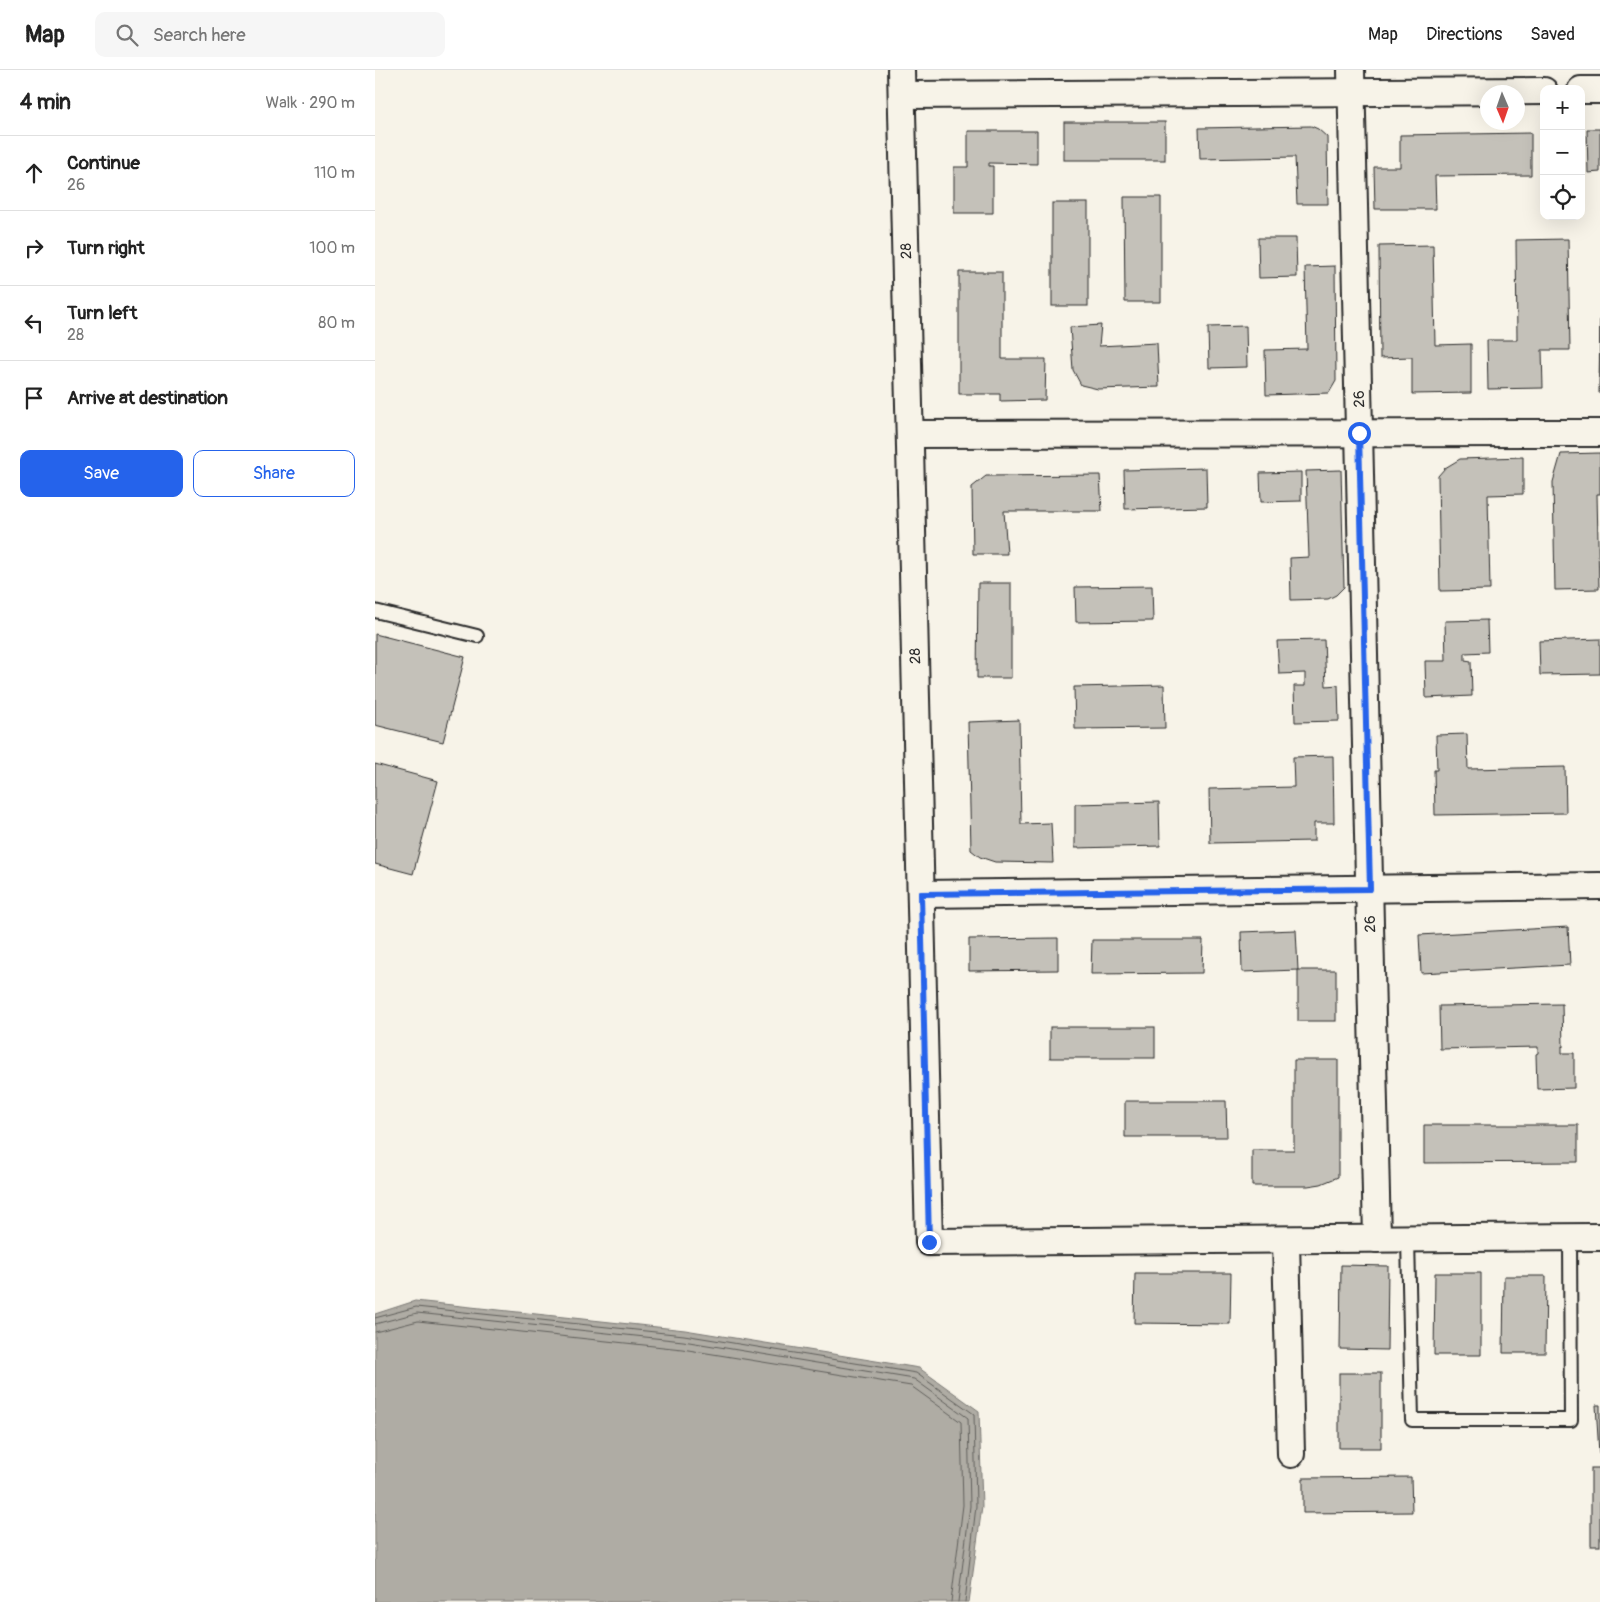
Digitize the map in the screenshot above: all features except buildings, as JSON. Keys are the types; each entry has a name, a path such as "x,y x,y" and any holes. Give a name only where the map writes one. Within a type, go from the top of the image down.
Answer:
{"street":[{"path":"901,82 1352,81 1540,91"},
{"name":"26","path":"1352,81 1377,1239"},
{"name":"28","path":"901,82 929,1242 1286,1240"},
{"path":"1585,90 1600,90"},
{"path":"910,434 1600,433"},
{"path":"921,894 1600,886"},
{"path":"1291,1454 1286,1240 1600,1237"}],"lane":[{"path":"375,611 477,636"},
{"path":"1408,1239 1411,1420 1571,1420 1570,1237"}],"water":[{"path":"415,1301 685,1330 919,1368 979,1411 982,1506 969,1602 375,1602 375,1314"}],"route":[{"path":"929,1242 921,894 1370,889 1359,433"}]}
